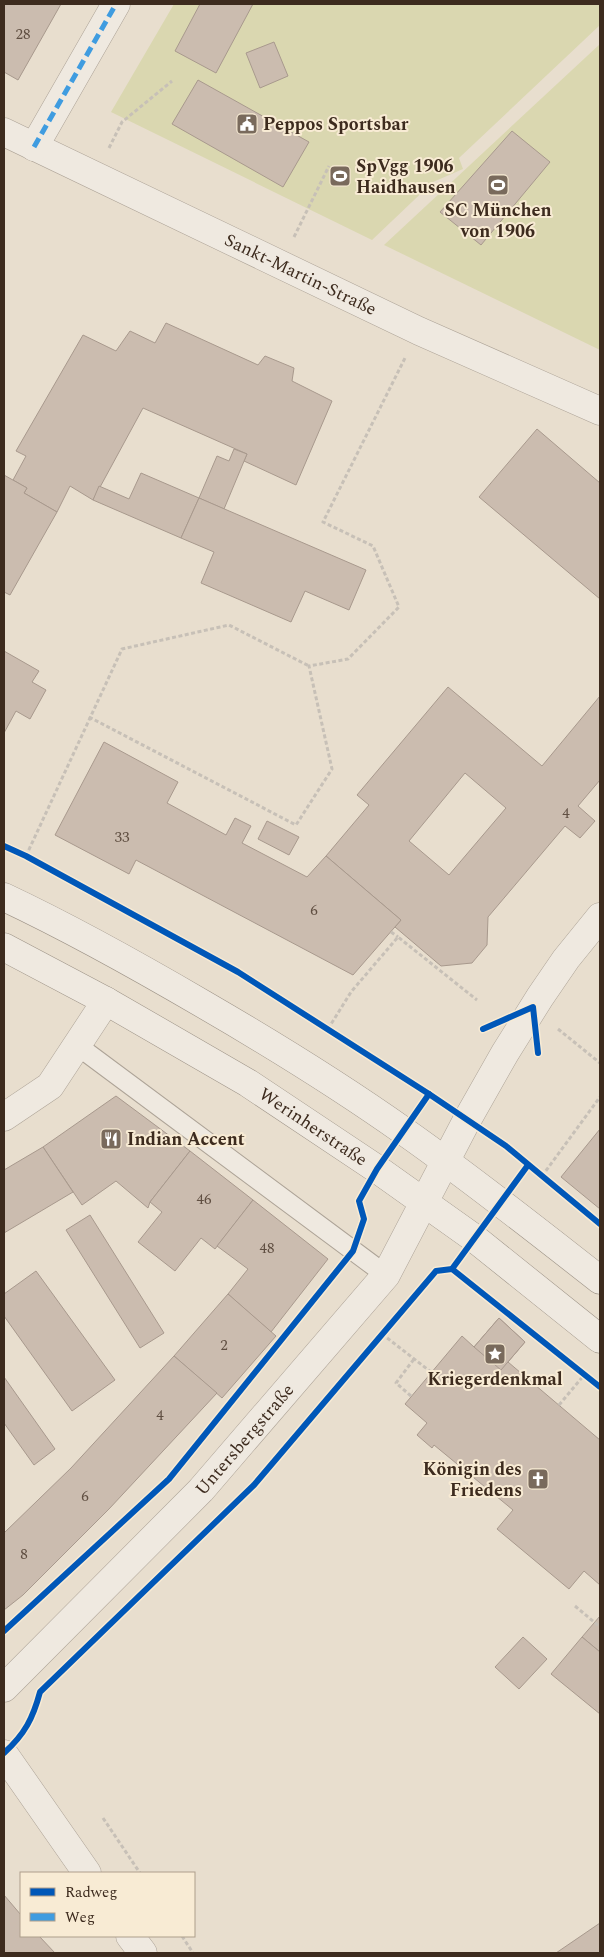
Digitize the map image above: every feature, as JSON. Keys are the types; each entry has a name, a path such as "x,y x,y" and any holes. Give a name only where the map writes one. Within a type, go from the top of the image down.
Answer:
{"street":[{"path":"34,147 116,4"},
{"name":"Sankt-Martin-Straße","path":"4,132 419,331 600,411"},
{"path":"4,897 136,965 276,1047 403,1130 600,1280"},
{"name":"Untersbergstraße","path":"4,1688 201,1490 386,1275 505,1053 533,1007 566,959 600,917"},
{"name":"Werinherstraße","path":"4,946 106,1000 248,1082 377,1169 474,1238 600,1339"},
{"path":"4,1117 50,1086 78,1046 106,1000"},
{"path":"4,1754 86,1872"},
{"path":"131,1937 143,1953"}],"lane":[{"path":"78,1046 386,1275"}],"path":[{"path":"122,122 172,81"},
{"path":"305,213 329,166"},
{"path":"26,856 122,649 229,625 309,666 348,659 399,607 373,546 323,522 419,331"},
{"path":"89,717 296,825 332,769 309,666"},
{"path":"391,932 477,1000"},
{"path":"328,1029 351,992 398,937"},
{"path":"558,1029 600,1063"},
{"path":"542,1176 600,1097"},
{"path":"382,1334 431,1372"},
{"path":"411,1396 396,1383 414,1359"},
{"path":"559,1405 585,1374"},
{"path":"575,1606 600,1627"},
{"path":"103,1818 139,1872"},
{"path":"183,1937 194,1953"}],"shaded area":[{"name":"SpVgg 1906 Haidhausen","path":"174,4 600,4 600,25 459,158 463,169 433,182 372,240 111,112"},
{"path":"600,44 600,350 384,245"}],"building":[{"path":"4,4 61,4 18,80 4,72"},
{"path":"200,4 253,4 216,73 175,51"},
{"path":"274,42 288,76 260,88 246,53"},
{"path":"198,80 309,142 283,187 172,124"},
{"path":"512,131 550,162 481,245 440,212"},
{"path":"166,323 258,365 265,356 294,368 292,381 332,401 296,485 244,461 247,454 143,408 93,500 70,486 57,512 24,493 27,488 13,480 26,456 16,451 83,335 116,351 130,331 155,343"},
{"path":"537,429 600,483 600,599 479,497"},
{"path":"234,449 247,454 224,509 199,498 217,456 229,461"},
{"path":"141,473 199,498 181,538 93,500 99,486 129,499"},
{"path":"4,475 27,488 24,493 57,512 10,595 4,592"},
{"path":"199,498 366,570 349,610 305,591 291,622 201,583 214,552 181,538"},
{"path":"4,651 39,671 32,682 46,690 30,719 16,711 4,733"},
{"path":"448,687 542,766 600,696 600,780 578,806 595,821 580,838 565,826 488,917 487,945 472,963 441,966 395,927 401,920 326,856 369,805 357,795","holes":["465,773 506,808 449,875 409,841"]},
{"path":"104,742 178,782 167,803 226,835 235,818 251,826 242,843 307,877 326,856 401,920 353,975 136,860 129,874 55,835"},
{"path":"267,821 299,837 289,855 258,839"},
{"path":"116,1096 190,1151 150,1202 148,1208 116,1181 82,1205 43,1147"},
{"path":"600,1129 600,1209 561,1177"},
{"path":"43,1147 73,1192 4,1233 4,1170"},
{"path":"190,1151 253,1200 215,1249 201,1238 175,1271 138,1242 162,1212 150,1202"},
{"path":"253,1200 328,1259 271,1332 228,1294 248,1269 217,1246"},
{"path":"90,1215 164,1333 140,1348 66,1230"},
{"path":"36,1271 115,1380 72,1411 4,1316 4,1294"},
{"path":"228,1294 276,1336 222,1398 174,1356"},
{"name":"Königin des Friedens","path":"499,1318 525,1342 508,1362 600,1440 600,1585 584,1571 569,1589 497,1529 513,1510 434,1445 432,1448 417,1435 427,1423 405,1404 462,1336 474,1347"},
{"path":"499,1318 525,1342 501,1370 474,1347"},
{"path":"174,1356 217,1393 109,1509 23,1595 4,1610 4,1533 71,1468"},
{"path":"4,1377 55,1449 34,1465 4,1423"},
{"path":"600,1616 600,1652 582,1637"},
{"path":"523,1637 547,1659 519,1689 495,1667"},
{"path":"582,1637 600,1652 600,1714 551,1674"},
{"path":"4,1895 20,1914 20,1937 40,1937 55,1953 4,1953"},
{"path":"600,1923 600,1953 556,1953"}],"marked path":[{"path":"34,147 116,4"}],"cycle path":[{"path":"4,846 26,856 238,972 429,1094 506,1146 600,1224"},
{"path":"483,1029 533,1007 538,1053"},
{"path":"4,1631 169,1479 353,1251 364,1219 359,1201 377,1169 429,1094"},
{"path":"4,1753 23,1732 34,1710 40,1692 254,1485 436,1271 452,1269 528,1165"},
{"path":"452,1269 600,1387"}],"place":[{"name":"Peppos Sportsbar","path":"247,124"},
{"name":"SpVgg 1906 Haidhausen","path":"340,176"},
{"name":"SC München von 1906","path":"498,185"},
{"name":"Indian Accent","path":"111,1139"},
{"name":"Kriegerdenkmal","path":"495,1354"},
{"name":"Königin des Friedens","path":"538,1479"}]}
